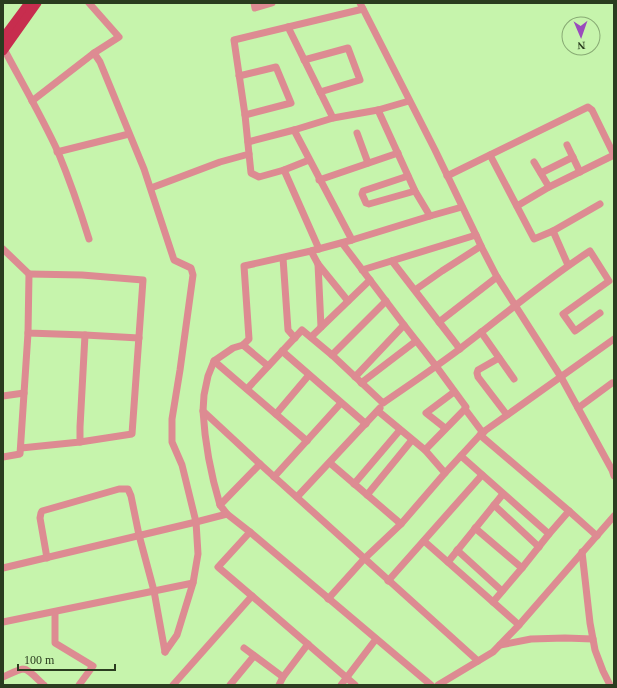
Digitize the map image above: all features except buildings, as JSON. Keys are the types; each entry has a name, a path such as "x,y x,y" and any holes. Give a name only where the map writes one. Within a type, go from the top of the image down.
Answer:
{"main road":[{"path":"3,38 29,3"},
{"path":"4,50 37,3"}],"street":[{"path":"32,101 94,53 120,37 89,3"},
{"path":"254,3 255,8 272,3"},
{"path":"309,160 284,170 259,177 251,173 245,115 234,40 288,27 361,6 481,246 498,277 561,377 614,476"},
{"path":"288,27 333,118"},
{"path":"304,60 348,48 360,80 320,92"},
{"path":"4,50 32,101 57,152 77,201 89,239"},
{"path":"47,558 40,518 42,512 119,489 128,489 154,591 165,652 177,635 193,583 198,554 197,522 182,465 172,442 172,419 193,275 191,268 174,260 144,169 100,62 94,53"},
{"path":"239,76 276,67 291,103 245,115"},
{"path":"248,142 333,118 378,110 409,101"},
{"path":"447,176 588,107 592,110 614,155 549,187 517,206"},
{"path":"378,110 415,191 430,216"},
{"path":"294,130 352,240"},
{"path":"357,133 368,163"},
{"path":"57,152 129,134"},
{"path":"567,145 580,172"},
{"path":"320,180 398,153"},
{"path":"151,188 225,160 234,159 248,154"},
{"path":"490,155 534,239 553,231 600,204"},
{"path":"541,173 573,157"},
{"path":"534,162 549,187"},
{"path":"284,170 319,249"},
{"path":"408,176 363,192 362,194 366,204 415,191"},
{"path":"431,685 227,514 220,504 213,481 208,457 203,411 208,376 214,361 233,348 243,346 249,338 244,266 319,249 462,207"},
{"path":"553,231 568,266"},
{"path":"362,270 476,235"},
{"path":"342,242 465,406 465,409 481,434 597,536"},
{"path":"415,290 481,246"},
{"path":"3,250 29,274 82,275 143,280 132,434 80,442 21,448"},
{"path":"311,251 318,264 348,301"},
{"path":"297,497 384,403 460,348 516,304 590,251 609,281 563,314 575,331 600,312"},
{"path":"283,258 288,330 295,338"},
{"path":"392,261 460,348"},
{"path":"318,264 321,327"},
{"path":"3,457 20,454 21,448 28,333 29,274"},
{"path":"439,322 498,277"},
{"path":"311,337 370,280"},
{"path":"332,354 386,301"},
{"path":"355,377 404,325"},
{"path":"247,389 302,330 332,354 361,383 384,403"},
{"path":"481,332 514,379"},
{"path":"28,333 139,338"},
{"path":"80,442 85,335"},
{"path":"328,599 364,559 401,524 481,434 614,339"},
{"path":"361,383 416,341"},
{"path":"243,346 268,366"},
{"path":"282,351 366,424"},
{"path":"499,358 478,370 476,373 507,415"},
{"path":"214,361 307,441"},
{"path":"276,414 310,376"},
{"path":"578,408 612,383"},
{"path":"446,428 426,413 454,392"},
{"path":"3,396 24,393"},
{"path":"274,477 341,403"},
{"path":"425,450 465,409"},
{"path":"203,411 388,581 478,661"},
{"path":"378,411 425,450 445,473"},
{"path":"354,484 400,430"},
{"path":"367,495 412,440"},
{"path":"461,456 549,534"},
{"path":"330,463 401,524"},
{"path":"220,504 260,464"},
{"path":"388,581 482,475"},
{"path":"448,562 503,494"},
{"path":"494,505 539,546"},
{"path":"493,602 569,511"},
{"path":"3,568 227,514"},
{"path":"438,685 493,652 614,516"},
{"path":"475,528 522,568"},
{"path":"250,532 218,568 355,685"},
{"path":"424,541 519,624"},
{"path":"457,550 502,591"},
{"path":"582,552 593,639 598,657 610,685"},
{"path":"3,622 193,583"},
{"path":"174,685 252,596"},
{"path":"54,612 55,644 93,666 79,685"},
{"path":"341,685 376,639"},
{"path":"500,645 531,639 593,639"},
{"path":"279,685 283,677 308,644"},
{"path":"244,648 283,677"},
{"path":"230,685 254,656"},
{"path":"3,678 24,669 44,685"}]}
